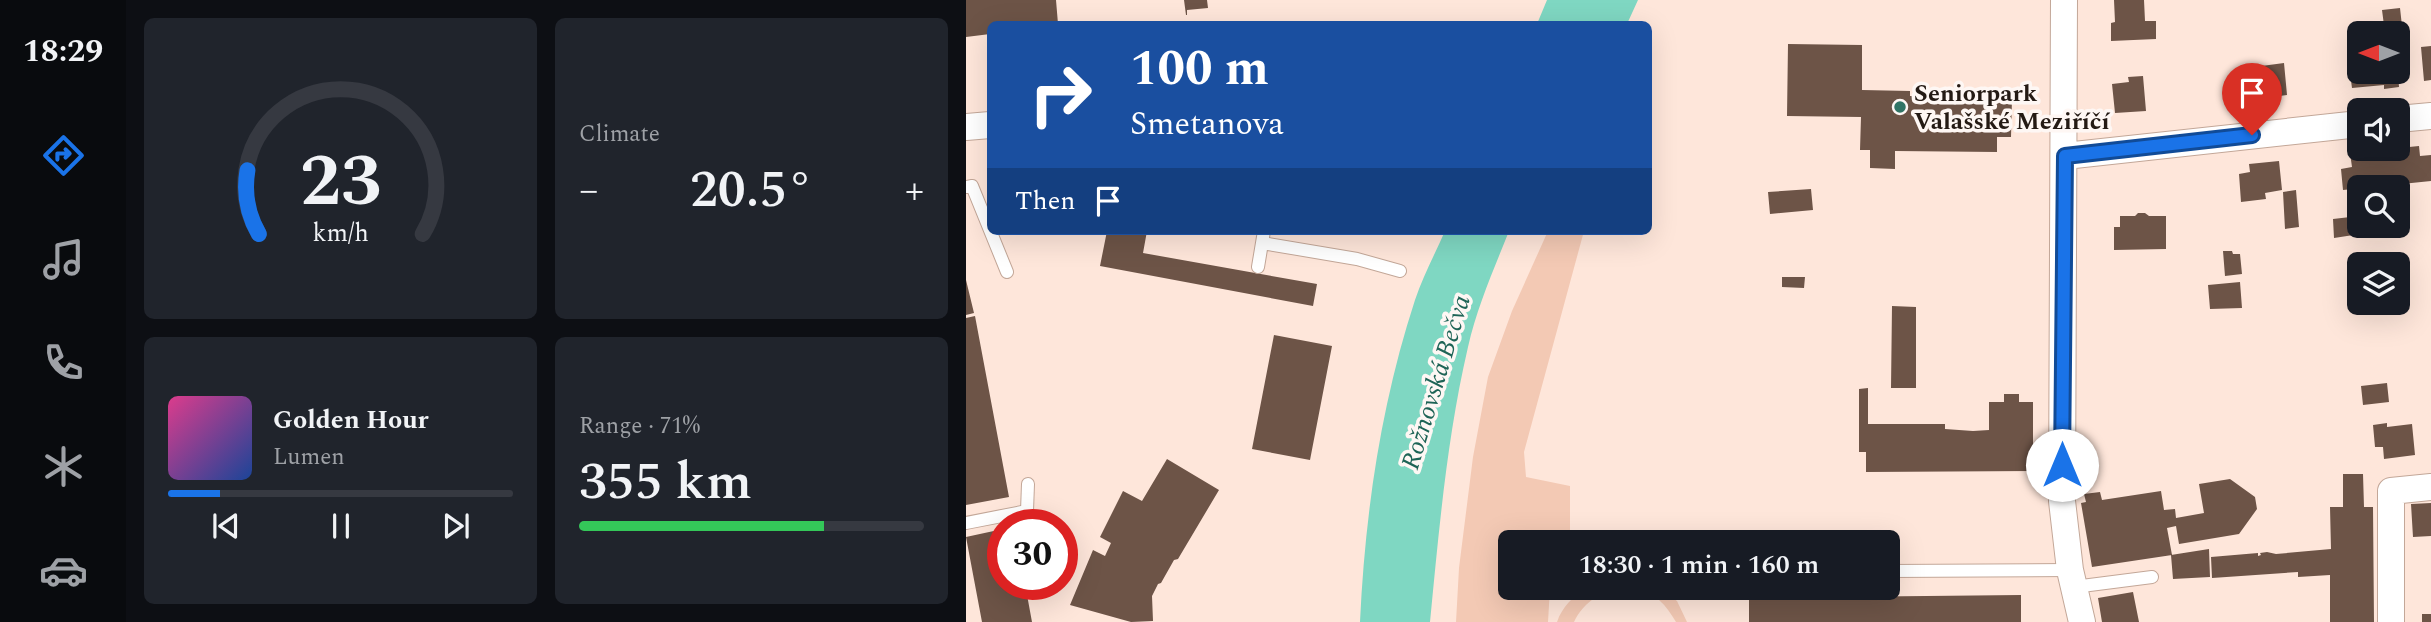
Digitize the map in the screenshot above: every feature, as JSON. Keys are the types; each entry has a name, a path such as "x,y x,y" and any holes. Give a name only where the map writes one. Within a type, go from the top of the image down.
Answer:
{"street":[{"path":"2064,0 2062,501 2072,578 2082,622"},
{"path":"2410,118 2431,116"},
{"path":"966,127 987,125"},
{"path":"2065,156 2347,125"},
{"path":"2391,622 2391,491 2431,487"}],"lane":[{"path":"966,187 972,186 987,223"},
{"path":"992,235 1007,272"},
{"path":"1258,267 1263,237 1400,271"},
{"path":"966,523 1027,511 1028,484"},
{"path":"1900,571 2072,578 2152,577"}],"shaded area":[{"path":"1546,235 1583,235 1524,452 1526,477 1570,486 1570,530 1498,530 1498,600 1549,600 1548,622 1456,622 1459,568 1473,457 1488,377 1512,311"},
{"path":"1571,600 1593,600 1574,622 1557,622"},
{"path":"1659,600 1677,601 1687,622 1676,622"}],"water":[{"path":"1547,0 1638,0 1628,21 1538,21"},
{"name":"Rožnovská Bečva","path":"1443,235 1507,235 1476,317 1454,415 1430,622 1360,622 1366,540 1384,419 1403,339 1425,274"}],"building":[{"path":"966,0 1056,0 1058,21 987,21 987,34 966,37"},
{"path":"1184,0 1207,0 1208,8 1187,10 1186,15"},
{"path":"2114,0 2144,0 2145,21 2156,21 2156,39 2111,41 2111,23 2115,22"},
{"path":"2400,8 2401,21 2383,21 2382,10"},
{"name":"Seniorpark Valašské Meziříčí","path":"1788,44 1862,45 1862,90 1910,91 1910,96 2012,98 2011,137 1997,137 1997,152 1895,151 1895,169 1870,168 1870,150 1860,150 1861,117 1787,116"},
{"path":"2431,46 2431,80 2424,81 2421,47"},
{"path":"2284,63 2287,95 2257,99 2254,67"},
{"path":"2143,76 2146,111 2115,113 2112,84 2129,82 2128,77"},
{"path":"2351,84 2399,84 2399,87 2384,89 2384,85 2352,88"},
{"path":"2419,146 2420,156 2431,155 2431,181 2410,183 2410,175 2347,175 2347,190 2343,190 2341,169 2352,167 2351,161 2410,161 2410,147"},
{"path":"2279,161 2282,190 2265,193 2266,199 2241,202 2239,174 2250,172 2249,164"},
{"path":"1811,189 1813,210 1770,214 1768,192"},
{"path":"2296,190 2299,227 2285,229 2283,192"},
{"path":"2138,213 2166,216 2166,249 2114,250 2114,227 2120,227 2120,216 2135,216"},
{"path":"2347,217 2347,236 2334,238 2333,219"},
{"path":"1106,235 1146,235 1143,253 1317,284 1313,306 1100,266"},
{"path":"2223,251 2240,254 2242,274 2225,276"},
{"path":"1782,277 1805,277 1804,288 1782,287"},
{"path":"966,280 974,313 966,315"},
{"path":"2240,282 2242,308 2210,309 2208,285"},
{"path":"1892,306 1916,307 1916,388 1891,388"},
{"path":"975,316 1009,497 966,505 966,318"},
{"path":"1274,335 1332,346 1310,460 1252,449"},
{"path":"2387,383 2389,402 2363,405 2361,386"},
{"path":"1868,388 1868,424 1945,424 1945,429 1973,431 1989,430 1989,402 2004,402 2004,394 2019,394 2019,402 2033,402 2033,471 1866,472 1866,452 1859,452 1859,389"},
{"path":"2387,423 2387,427 2412,424 2415,455 2384,459 2383,447 2375,447 2373,425"},
{"path":"1167,459 1219,490 1178,559 1174,560 1158,584 1152,596 1153,621 1131,622 1070,605 1072,600 1078,600 1078,586 1093,550 1105,556 1111,543 1100,537 1123,491 1142,501"},
{"path":"2343,474 2363,474 2364,507 2373,507 2374,622 2330,622 2330,575 2298,577 2298,572 2212,578 2211,557 2258,553 2258,556 2267,552 2276,554 2331,549 2330,507 2343,507"},
{"path":"2230,479 2255,497 2257,509 2239,534 2179,544 2176,526 2167,528 2172,555 2092,567 2081,503 2086,502 2084,494 2100,492 2102,500 2161,491 2164,510 2175,509 2176,518 2204,513 2199,484"},
{"path":"2431,503 2431,536 2413,537 2411,504"},
{"path":"987,532 987,600 1028,600 1032,622 982,622 966,537"},
{"path":"2209,549 2210,577 2173,579 2171,555"},
{"path":"2133,592 2139,622 2102,622 2098,598"},
{"path":"2021,595 2021,622 1749,622 1749,600 1900,600 1900,596"},
{"path":"2422,614 2431,614 2431,622 2422,622"}],"place":[{"name":"Seniorpark Valašské Meziříčí","path":"1900,107"}],"route":[{"path":"2062,465 2065,156 2252,135"}]}
